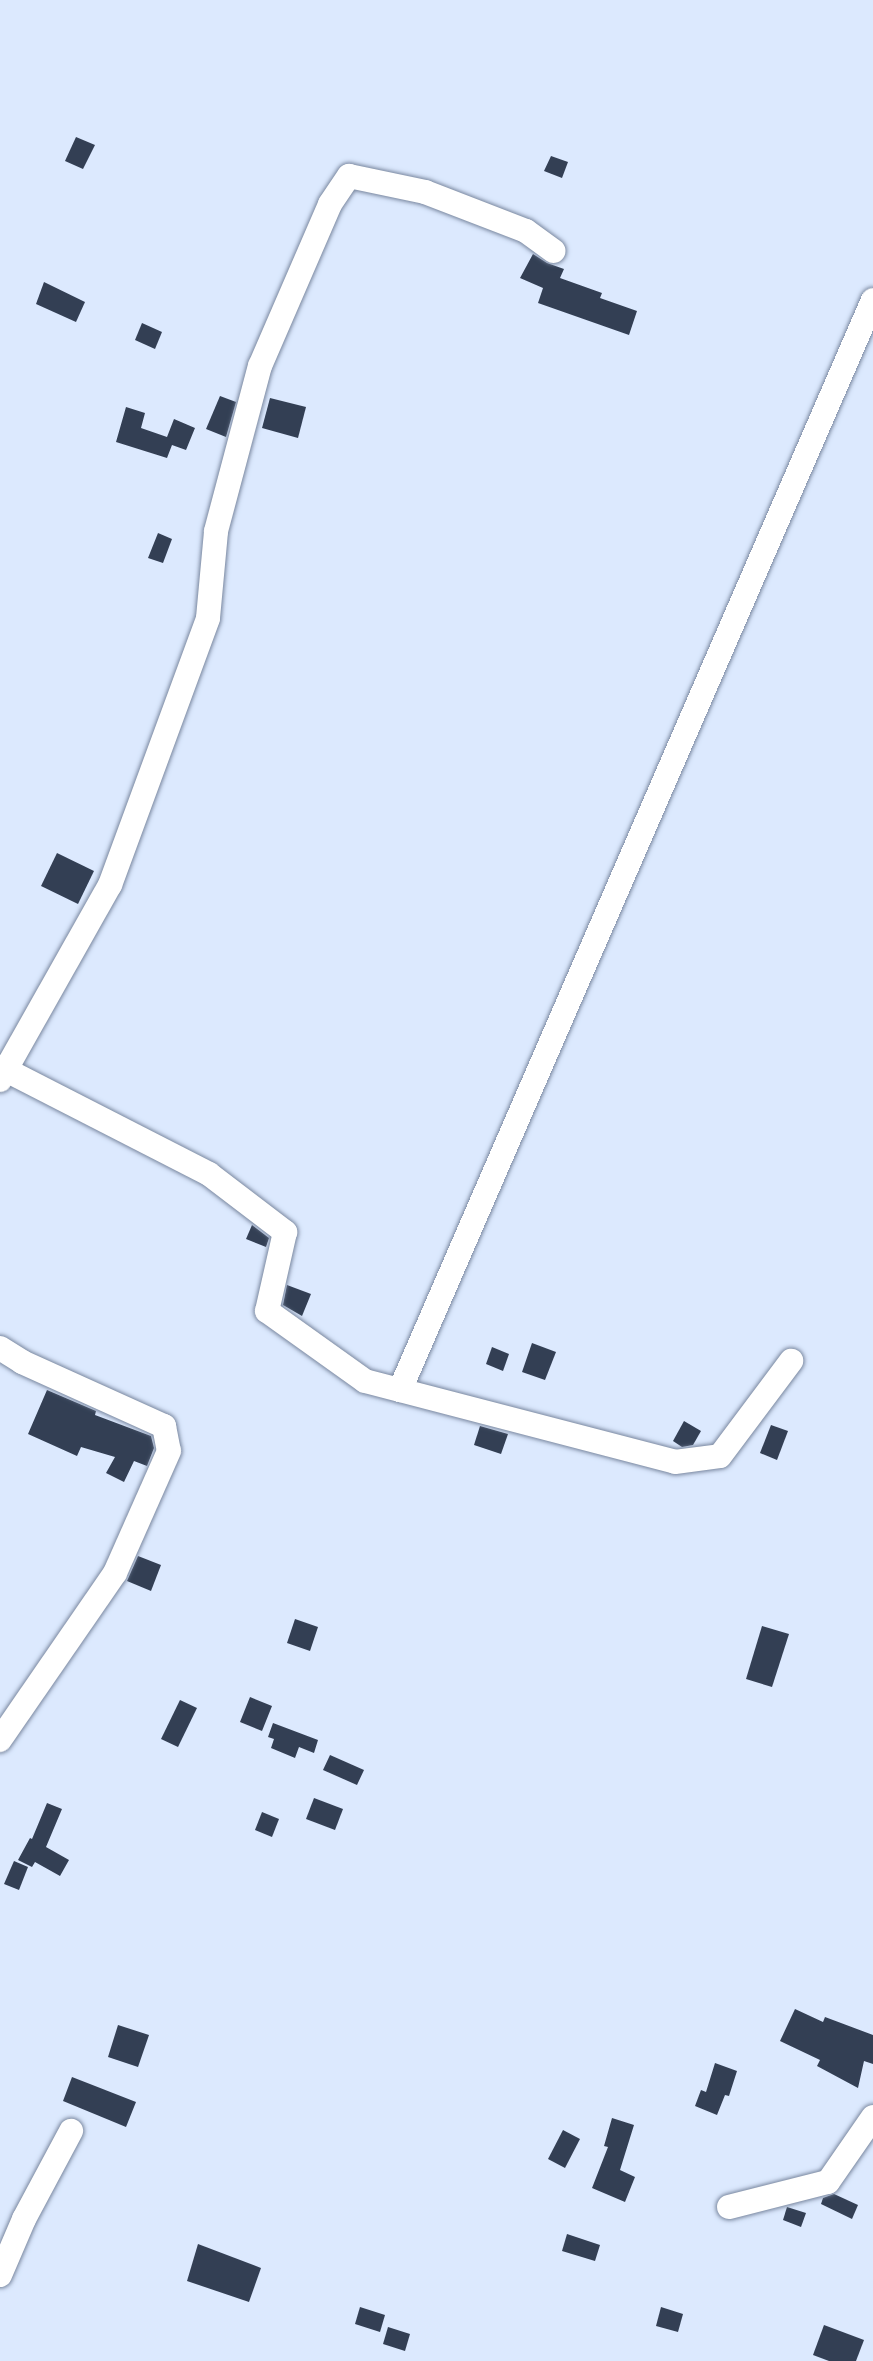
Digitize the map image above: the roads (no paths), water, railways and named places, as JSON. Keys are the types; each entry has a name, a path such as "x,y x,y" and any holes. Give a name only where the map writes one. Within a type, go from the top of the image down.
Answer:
{"street":[{"path":"554,250 526,231 425,192 349,176 330,204 260,366 216,531 208,618 114,874 2,1072 209,1174 285,1232 267,1311 365,1381 675,1462 720,1455 791,1361"},
{"path":"400,1390 873,300"},
{"path":"0,1348 22,1362 164,1426 169,1451 115,1573 0,1740"},
{"path":"729,2207 828,2182 873,2117"},
{"path":"0,2275 24,2219 71,2131"}]}
